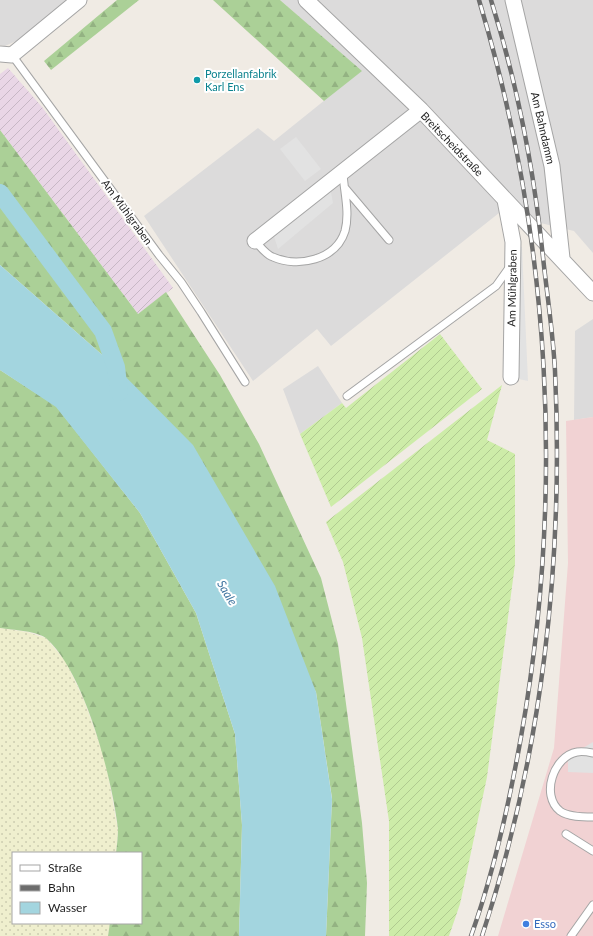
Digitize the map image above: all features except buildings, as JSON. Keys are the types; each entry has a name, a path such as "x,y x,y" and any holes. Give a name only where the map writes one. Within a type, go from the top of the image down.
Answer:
{"street":[{"path":"6,55 79,0"},
{"name":"Breitscheidstraße","path":"306,0 421,110 505,200 562,258 593,293"},
{"name":"Am Bahndamm","path":"514,0 552,166 562,258"},
{"path":"255,240 421,110"},
{"name":"Am Mühlgraben","path":"505,200 513,242 511,377"}],"lane":[{"name":"Am Mühlgraben","path":"6,55 181,282 245,382"},
{"path":"255,240 271,257 292,263 309,262 323,255 335,246 344,232 347,215 343,170"},
{"path":"344,188 389,240"},
{"path":"347,396 496,286 513,261"},
{"path":"593,752 577,752 559,763 550,786 552,800 560,812 573,816 593,818"},
{"path":"566,834 593,851"},
{"path":"571,936 593,905"}],"shaded area":[{"path":"0,0 68,0 25,37 5,46 0,45"},
{"path":"280,0 593,0 593,253 574,231 499,213 331,346 317,329 253,381 144,216 258,128 274,141 361,71"},
{"path":"8,68 42,107 173,288 138,314 0,130 0,74"},
{"path":"296,137 321,169 305,181 280,149"},
{"path":"329,182 333,203 278,249 271,227"},
{"path":"518,242 522,248 528,381 514,378"},
{"path":"593,319 593,417 574,420 575,331"},
{"path":"318,366 342,403 300,434 283,389"},
{"path":"593,417 593,936 498,936 554,748 568,563 566,421"},
{"path":"593,742 593,773 568,772 568,757"}],"green space":[{"path":"117,0 139,0 51,70 44,61"},
{"path":"213,0 280,0 362,71 324,101"},
{"path":"0,130 138,314 166,292 220,375 259,444 321,578 338,644 362,823 367,883 365,936 326,936 332,798 316,692 116,367 0,265"},
{"path":"440,334 482,389 331,507 300,434 342,403 346,408"},
{"path":"0,370 56,406 140,513 196,613 235,734 242,825 239,936 108,936 110,924 142,924 142,852 116,852 118,829 110,783 103,756 85,701 61,655 43,636 18,630 0,628"},
{"path":"502,385 487,440 515,454 515,564 487,777 460,904 449,936 389,936 389,821 362,638 343,562 326,522"},
{"path":"0,628 27,632 46,638 66,662 84,700 105,759 118,830 116,852 12,852 12,924 110,924 108,936 0,936"}],"water":[{"name":"Saale","path":"0,265 116,367 193,445 275,586 316,692 332,799 326,936 239,936 242,825 235,734 196,613 140,513 56,407 0,370"}],"waterway":[{"path":"0,193 103,331 116,367 119,392"}],"railway":[{"path":"471,936 494,863 521,737 535,645 543,552 546,459 544,366 536,273 522,181 503,90 479,0"},
{"path":"482,936 503,868 520,798 534,728 552,586 556,514 557,442 553,342 535,192 517,95 491,0"}],"place":[{"name":"Porzellanfabrik Karl Ens","path":"197,80"},
{"name":"Esso","path":"526,924"}]}
